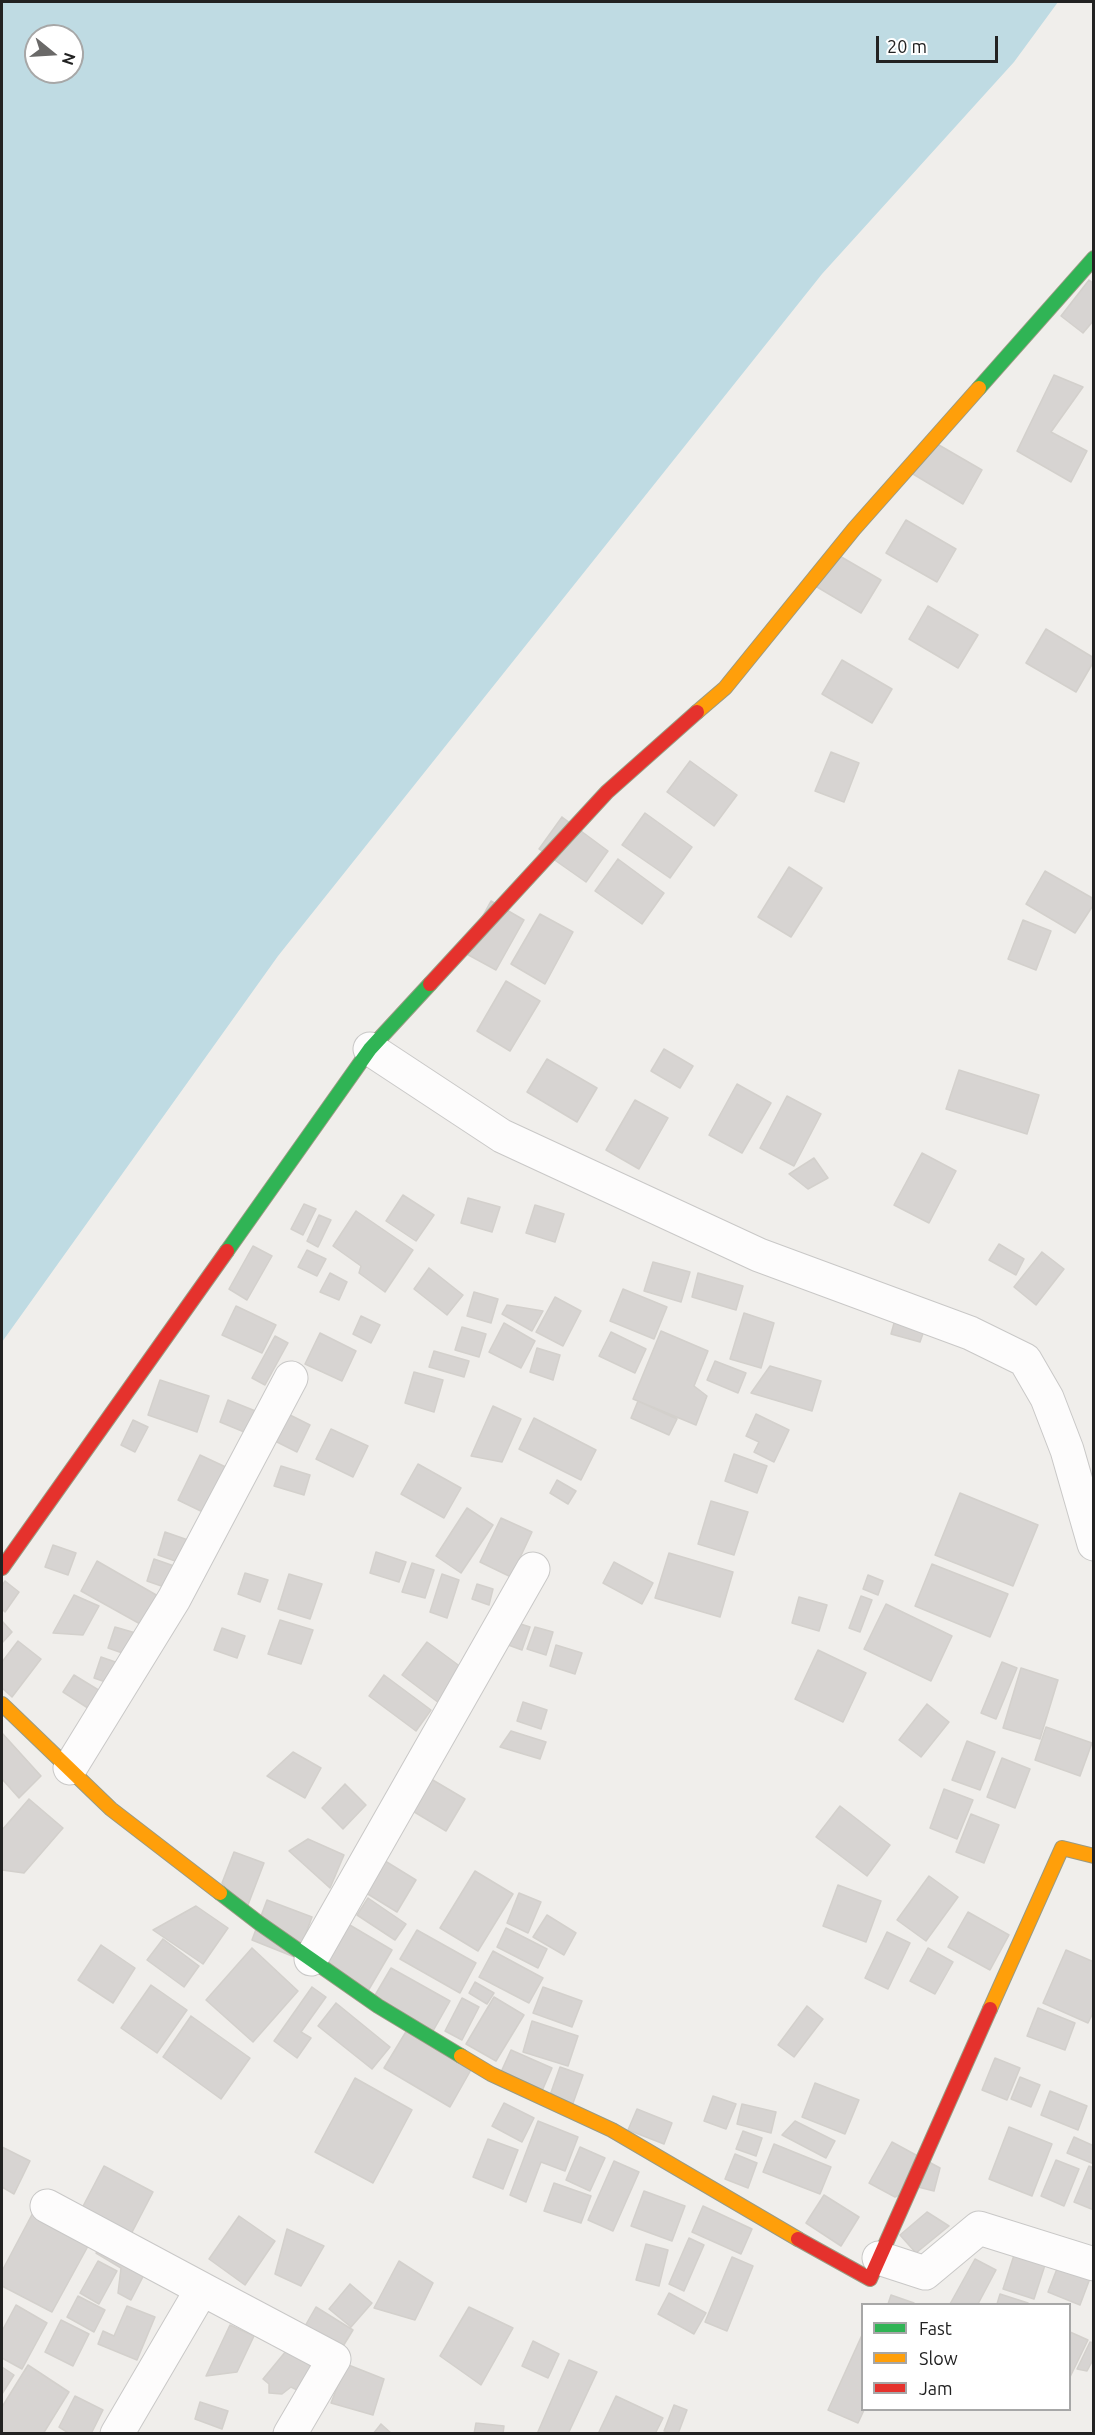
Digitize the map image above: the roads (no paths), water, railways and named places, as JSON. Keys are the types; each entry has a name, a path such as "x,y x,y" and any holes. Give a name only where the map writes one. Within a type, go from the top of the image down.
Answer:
{"street":[{"path":"2,1568 370,1049 608,792 725,688 854,529 1094,258"},
{"path":"370,1049 502,1136 759,1255 970,1333 1025,1360 1047,1398 1067,1450 1094,1545"},
{"path":"70,1768 174,1599 291,1378"},
{"path":"311,1959 533,1569"},
{"path":"2,1704 111,1809 259,1923 378,2006 491,2074 612,2130 748,2212 870,2279 1062,1848 1094,1856"},
{"path":"47,2206 334,2359 290,2433"},
{"path":"879,2258 925,2273 979,2228 1094,2264"},
{"path":"117,2433 202,2289"}],"water":[{"path":"2,2 1058,2 1014,62 822,274 278,956 2,1342"}]}
